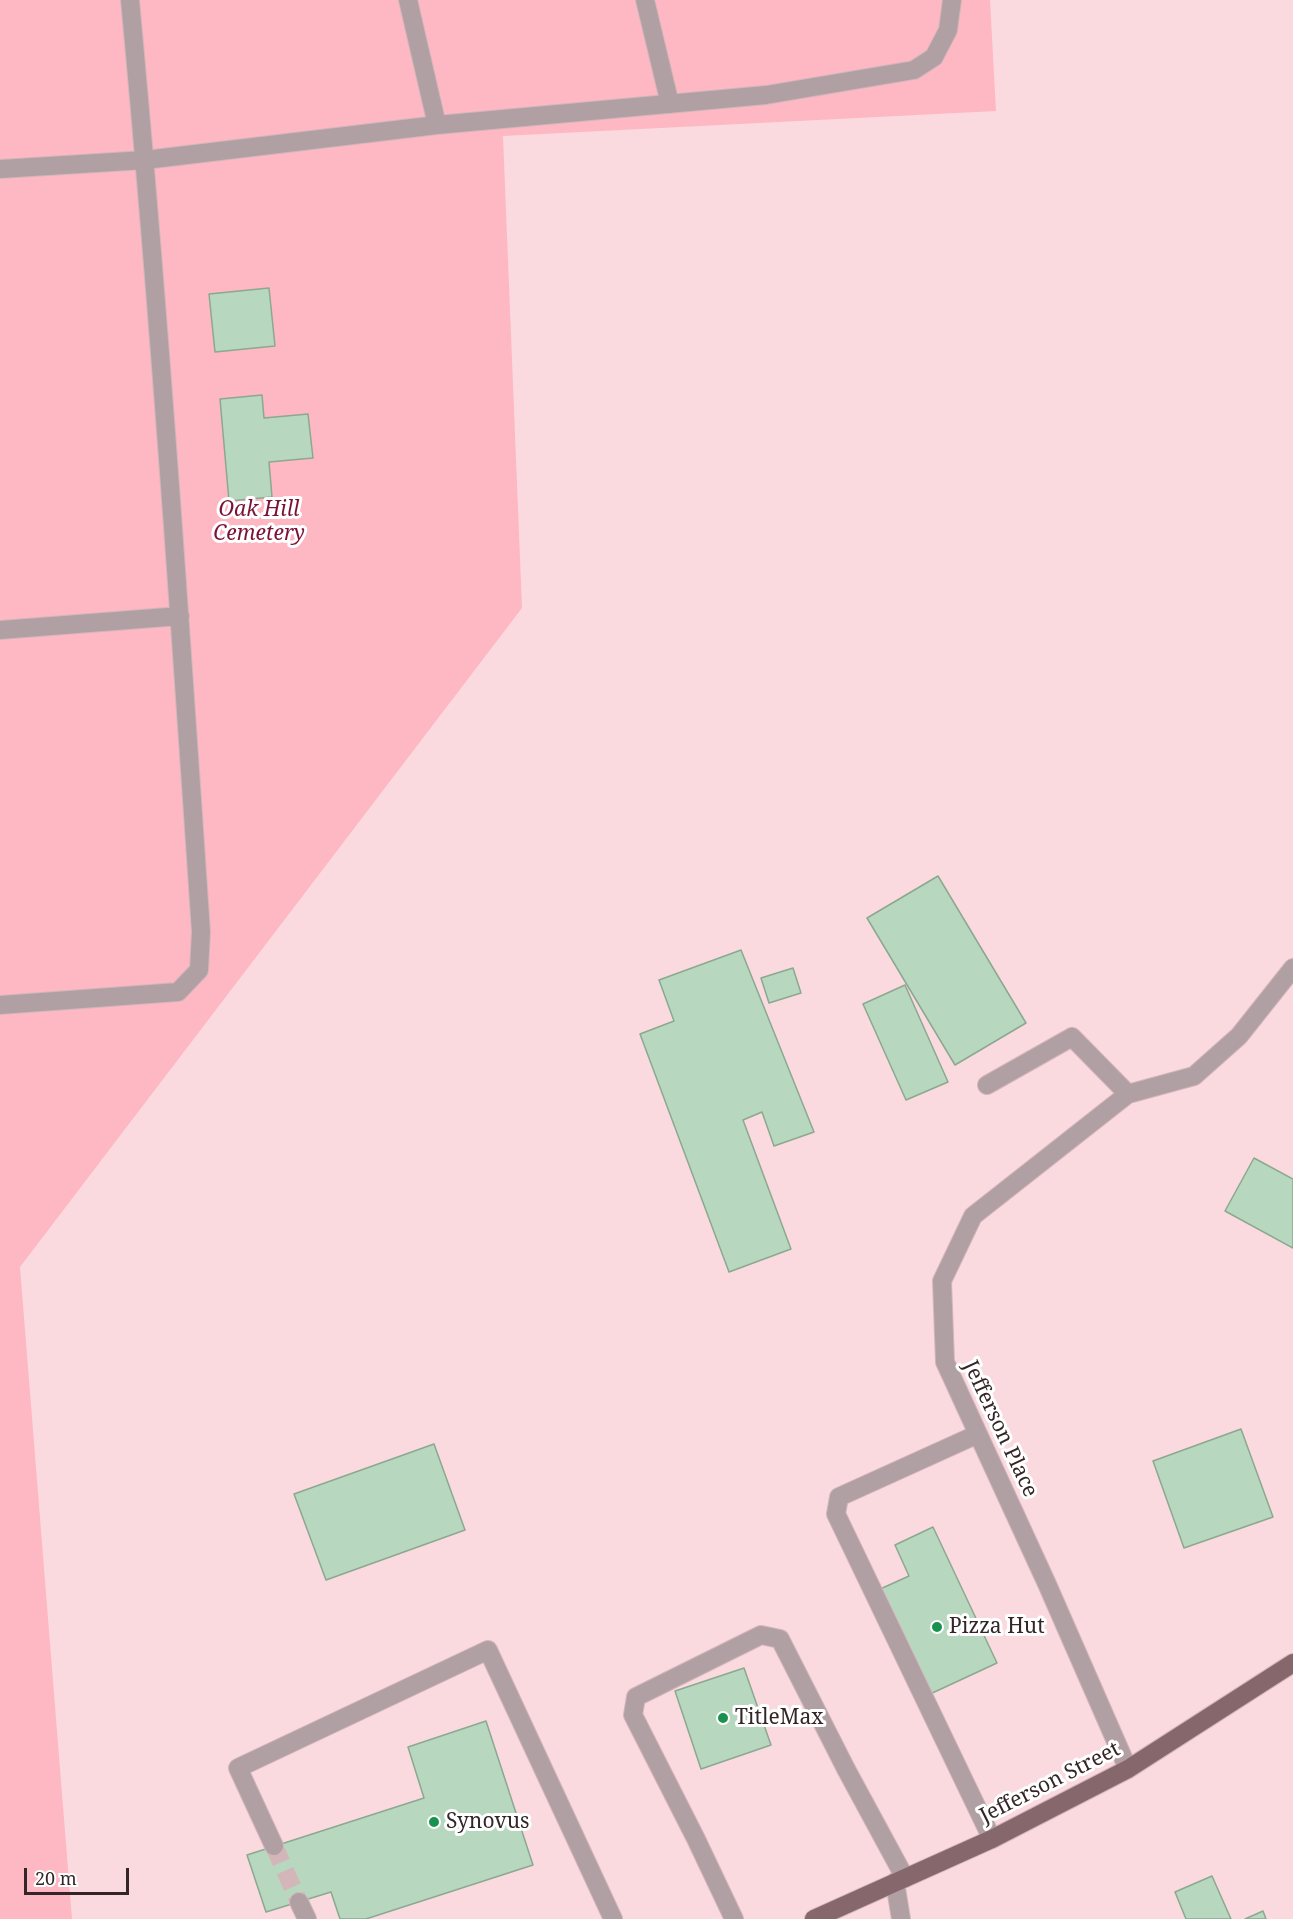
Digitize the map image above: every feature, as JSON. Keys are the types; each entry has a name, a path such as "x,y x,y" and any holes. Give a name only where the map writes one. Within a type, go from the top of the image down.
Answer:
{"main road":[{"name":"Jefferson Street","path":"814,1919 992,1839 1128,1769 1293,1663"}],"street":[{"path":"0,1005 178,992 199,970 201,932 180,616 145,160 130,0"},
{"path":"408,0 437,125"},
{"path":"645,0 670,104"},
{"path":"0,169 145,160 437,125 766,95 914,70 934,57 948,30 952,0"},
{"path":"0,630 180,616"},
{"path":"987,1085 1072,1037 1128,1094 1194,1076 1239,1036 1293,968"},
{"name":"Jefferson Place","path":"1128,1094 973,1216 942,1281 945,1362 1047,1584 1128,1769"},
{"path":"978,1434 839,1497 836,1514 992,1839"},
{"path":"734,1919 633,1715 636,1697 761,1635 780,1639 846,1769 900,1880 901,1919"},
{"path":"274,1846 238,1768 488,1650 613,1919"},
{"path":"299,1902 307,1919"}],"green space":[{"name":"Oak Hill Cemetery","path":"0,0 990,0 996,111 503,136 522,608 20,1267 72,1919 0,1919"}],"building":[{"path":"269,288 275,346 215,352 209,294"},
{"path":"262,395 264,418 308,414 313,458 269,462 272,497 229,501 220,399"},
{"path":"938,876 1026,1023 955,1065 867,918"},
{"path":"741,950 814,1132 774,1146 762,1112 743,1120 791,1249 729,1272 640,1034 674,1021 659,980"},
{"path":"793,968 801,993 769,1003 761,978"},
{"path":"905,985 948,1082 906,1100 863,1004"},
{"path":"1254,1158 1293,1179 1293,1248 1225,1211"},
{"path":"1241,1429 1273,1517 1184,1548 1153,1461"},
{"path":"434,1444 465,1530 326,1580 294,1494"},
{"name":"Pizza Hut","path":"933,1527 997,1663 928,1695 878,1590 909,1576 895,1545"},
{"name":"TitleMax","path":"744,1668 771,1745 701,1769 675,1691"},
{"name":"Synovus","path":"486,1721 533,1865 366,1919 340,1919 331,1892 266,1912 247,1855 424,1798 408,1747"},
{"path":"1212,1876 1231,1919 1186,1919 1175,1892"},
{"path":"1263,1911 1266,1919 1245,1919"}],"tunnel":[{"path":"274,1846 299,1902"}],"place":[{"name":"Pizza Hut","path":"937,1627"},
{"name":"TitleMax","path":"723,1718"},
{"name":"Synovus","path":"434,1822"}]}
